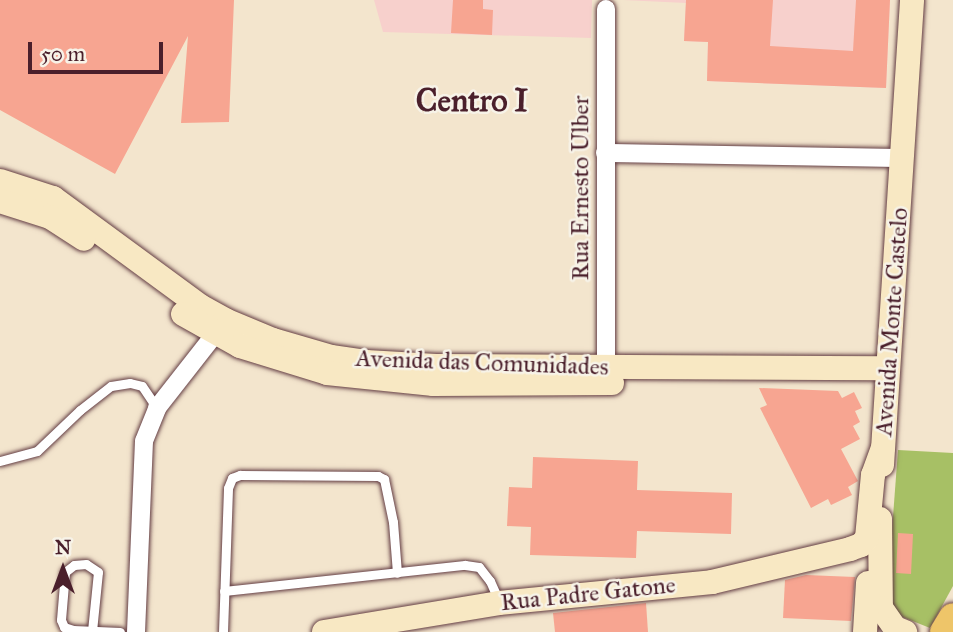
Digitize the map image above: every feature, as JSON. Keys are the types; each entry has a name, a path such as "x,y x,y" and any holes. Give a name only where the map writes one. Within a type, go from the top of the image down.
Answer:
{"main road":[{"name":"Avenida Monte Castelo","path":"905,632 895,628 885,617 879,599 886,376 912,0"},
{"name":"Avenida das Comunidades","path":"0,180 53,198 200,306 220,327"},
{"name":"Avenida das Comunidades","path":"0,201 28,208 69,228 220,327 273,340 329,365 401,374 435,375 886,376"},
{"path":"850,549 861,545 867,538 873,475 883,448"},
{"path":"850,549 864,553 869,561 865,632"},
{"name":"Rua Padre Gatone","path":"324,632 500,603 712,582 850,549"}],"street":[{"name":"Rua Ernesto Ulber","path":"606,9 606,375"},
{"path":"605,153 903,158"},
{"path":"136,632 144,441 157,408 220,327"}],"lane":[{"path":"0,461 37,451 80,410 111,386 130,383 142,386 157,408"},
{"path":"223,632 228,488 232,478 240,475 378,476 384,479 393,522 397,573"},
{"path":"92,631 98,572 86,564 74,565 65,572 61,620 64,627 73,630 92,631 120,632"},
{"path":"224,591 465,565 479,567 490,581 500,603"}],"shaded area":[{"path":"374,0 592,0 591,38 383,32"},
{"path":"623,0 890,0 886,88 707,81 708,42 684,41 686,3"}],"green space":[{"path":"898,450 953,453 953,586 930,628 895,614 887,597"}],"building":[{"path":"0,0 234,0 229,122 181,123 188,36 115,174 0,110"},
{"path":"453,0 483,0 483,9 493,10 492,35 451,33"},
{"path":"686,0 773,0 770,46 853,51 856,0 890,0 886,88 707,81 708,42 684,41"},
{"path":"759,388 838,391 842,398 854,392 862,408 855,411 860,422 853,426 860,439 841,449 858,481 848,487 852,495 831,505 828,499 811,508 760,408 767,405"},
{"path":"533,457 638,461 637,490 732,493 731,534 637,531 636,558 530,555 531,527 507,526 509,487 532,488"},
{"path":"898,533 913,534 911,574 896,573"},
{"path":"806,575 855,577 851,621 783,618 785,580"},
{"path":"646,603 648,632 555,632 553,613"}],"district":[{"name":"Centro I","path":"472,101"}]}
